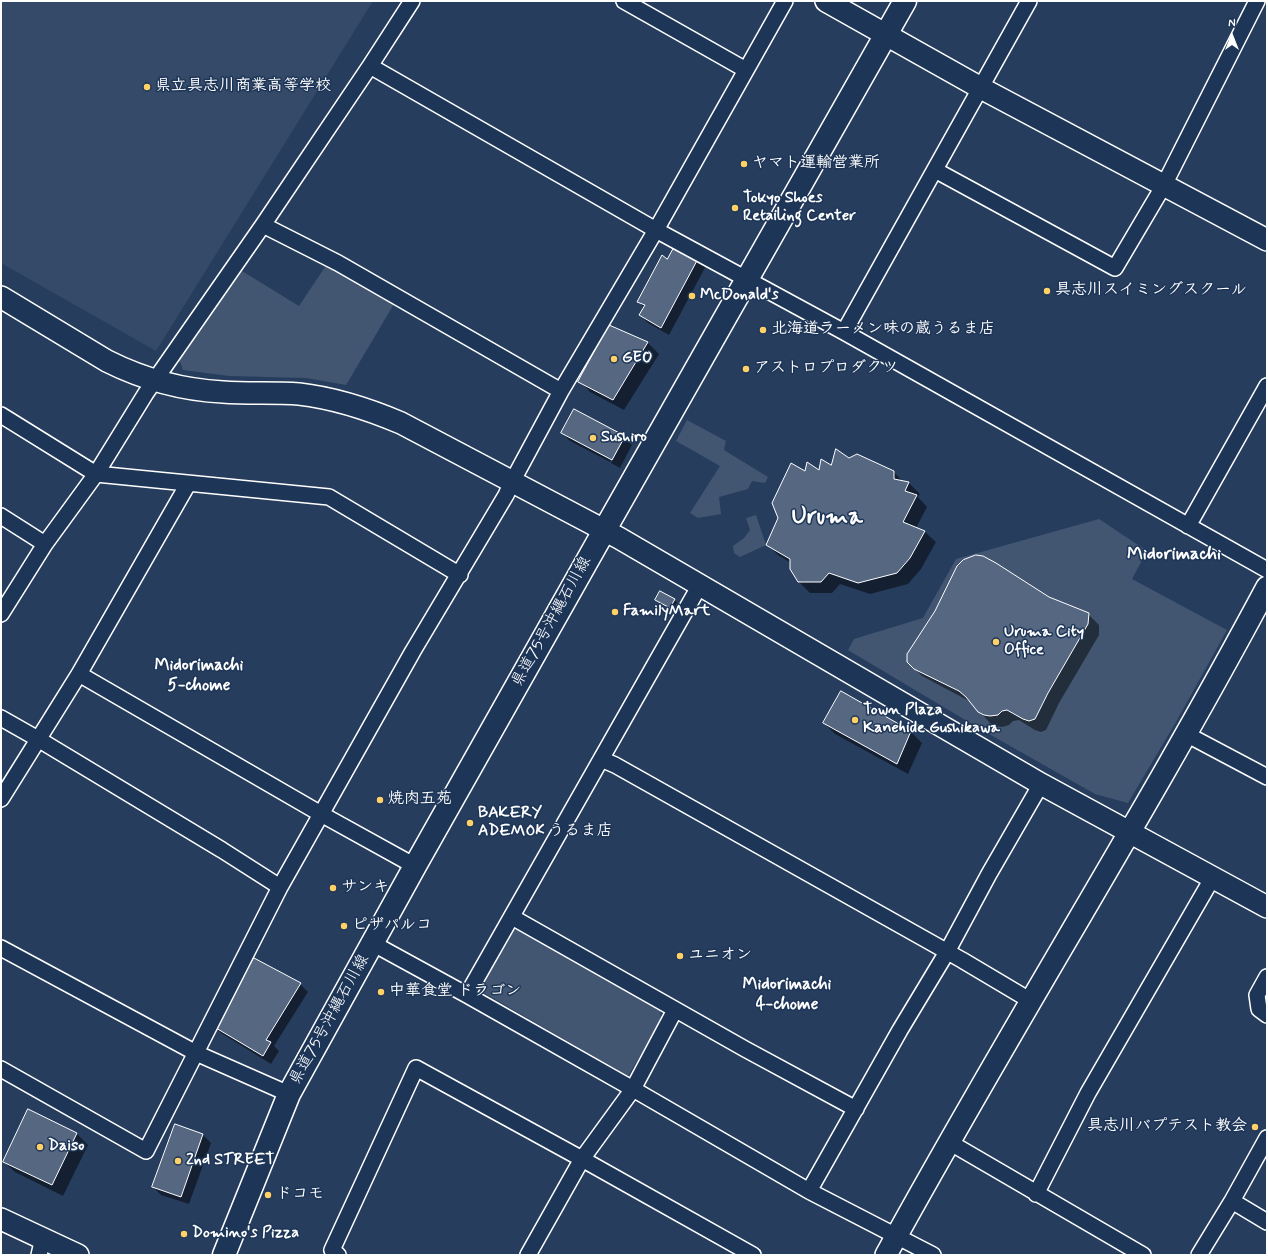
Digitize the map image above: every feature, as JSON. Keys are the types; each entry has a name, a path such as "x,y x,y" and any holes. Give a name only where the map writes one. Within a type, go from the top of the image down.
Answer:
{"main road":[{"name":"県道75号沖縄石川線","path":"224,1255 288,1094 604,530 905,1"}],"street":[{"path":"1,614 45,544 96,474 154,381 263,225 412,1"},
{"path":"624,1 746,70"},
{"path":"3,1074 146,1151 280,887 413,651 460,575 506,495 561,391 656,230 785,1"},
{"path":"826,1 980,87 1267,240"},
{"path":"844,332 1029,1"},
{"path":"935,170 1115,268 1164,185 1257,1"},
{"path":"370,66 656,230 844,332 1267,570"},
{"path":"263,225 338,263 561,391"},
{"path":"1,297 107,362 154,381 172,386 198,390 300,394 343,402 401,423 604,530 1041,784 1213,876 1267,907"},
{"path":"1188,526 1267,386"},
{"path":"1,414 96,474 188,484 329,496 460,575"},
{"path":"1,799 79,674 188,484"},
{"path":"1,516 45,544"},
{"path":"467,995 700,585"},
{"path":"886,1255 949,1142 1186,734 1267,587"},
{"path":"79,674 321,814 415,866"},
{"path":"1,718 222,850 280,887"},
{"path":"1186,734 1267,777"},
{"path":"601,759 615,765 1031,1001"},
{"path":"809,1191 900,1030 947,952 1041,784"},
{"path":"1036,1194 1088,1092 1213,876"},
{"path":"512,917 745,1050 856,1109"},
{"path":"372,943 634,1089 809,1191 933,1255"},
{"path":"1,948 196,1053 288,1094"},
{"path":"1267,977 1257,995 1259,1009 1267,1015"},
{"path":"528,1255 582,1159 634,1089 675,1010"},
{"path":"338,1255 332,1250 416,1068 753,1255"},
{"path":"1199,1255 1232,1201 1267,1138"},
{"path":"949,1142 1143,1255"},
{"path":"1232,1201 1267,1222"},
{"path":"1,1219 41,1246 78,1255"}],"shaded area":[{"path":"1,1 373,1 156,351 1,263"},
{"path":"327,264 394,304 346,385 306,378 229,376 183,370 178,356 242,271 299,306"},
{"path":"687,420 726,441 724,450 768,477 765,483 752,481 748,489 719,497 721,514 698,518 690,513 720,466 676,441"},
{"path":"756,515 766,545 740,557 734,553 733,546 744,538 750,530 746,518"},
{"path":"1099,519 1147,551 1132,579 1227,630 1176,722 1128,803 1095,794 982,730 848,650 854,639 923,618 956,559"},
{"path":"512,930 523,930 660,1008 661,1020 628,1076 484,993 481,984"}],"building":[{"path":"677,242 700,255 661,328 639,315 645,305 637,302 662,255 667,259"},
{"path":"609,325 648,342 613,400 578,382"},
{"path":"574,409 625,436 612,460 561,433"},
{"path":"836,449 849,458 857,454 894,471 894,479 909,482 905,491 917,495 903,522 925,531 910,558 897,573 858,583 829,573 821,582 798,582 790,569 790,559 766,545 778,518 772,503 791,463 805,471 807,462 819,470 821,459 831,465"},
{"name":"Uruma City Office","path":"976,555 983,556 996,563 1049,597 1089,613 1088,624 1048,693 1035,719 1029,721 1007,710 1002,711 998,715 984,715 978,712 959,691 914,669 907,662 907,654 935,611 957,566 963,560"},
{"path":"660,591 675,599 670,608 655,600"},
{"path":"841,691 911,731 897,764 823,723"},
{"path":"254,958 301,983 266,1040 271,1042 263,1056 211,1025"},
{"name":"Daiso","path":"28,1109 77,1133 52,1185 3,1162"},
{"name":"2nd STREET","path":"175,1124 203,1134 181,1197 152,1187"}],"place":[{"name":"県立具志川商業高等学校","path":"147,87"},
{"name":"ヤマト運輸営業所","path":"744,164"},
{"name":"Tokyo Shoes Retailing Center","path":"735,208"},
{"name":"具志川スイミングスクール","path":"1047,291"},
{"name":"McDonald's","path":"692,296"},
{"name":"北海道ラーメン味の蔵うるま店","path":"763,330"},
{"name":"GEO","path":"614,359"},
{"name":"アストロプロダクツ","path":"746,369"},
{"name":"Sushiro","path":"593,438"},
{"name":"FamilyMart","path":"615,612"},
{"name":"Uruma City Office","path":"996,642"},
{"name":"Town Plaza Kanehide Gushikawa","path":"855,720"},
{"name":"焼肉五苑","path":"380,800"},
{"name":"BAKERY ADEMOK うるま店","path":"470,823"},
{"name":"サンキ","path":"333,888"},
{"name":"ピザパルコ","path":"344,926"},
{"name":"ユニオン","path":"680,956"},
{"name":"中華食堂 ドラゴン","path":"381,992"},
{"name":"具志川バプテスト教会","path":"1255,1127"},
{"name":"Daiso","path":"40,1147"},
{"name":"2nd STREET","path":"178,1161"},
{"name":"ドコモ","path":"268,1195"},
{"name":"Domino's Pizza","path":"184,1234"}],"district":[{"name":"Uruma","path":"827,518"},
{"name":"Midorimachi","path":"1174,555"},
{"name":"Midorimachi 5-chome","path":"199,676"},
{"name":"Midorimachi 4-chome","path":"787,995"}]}
